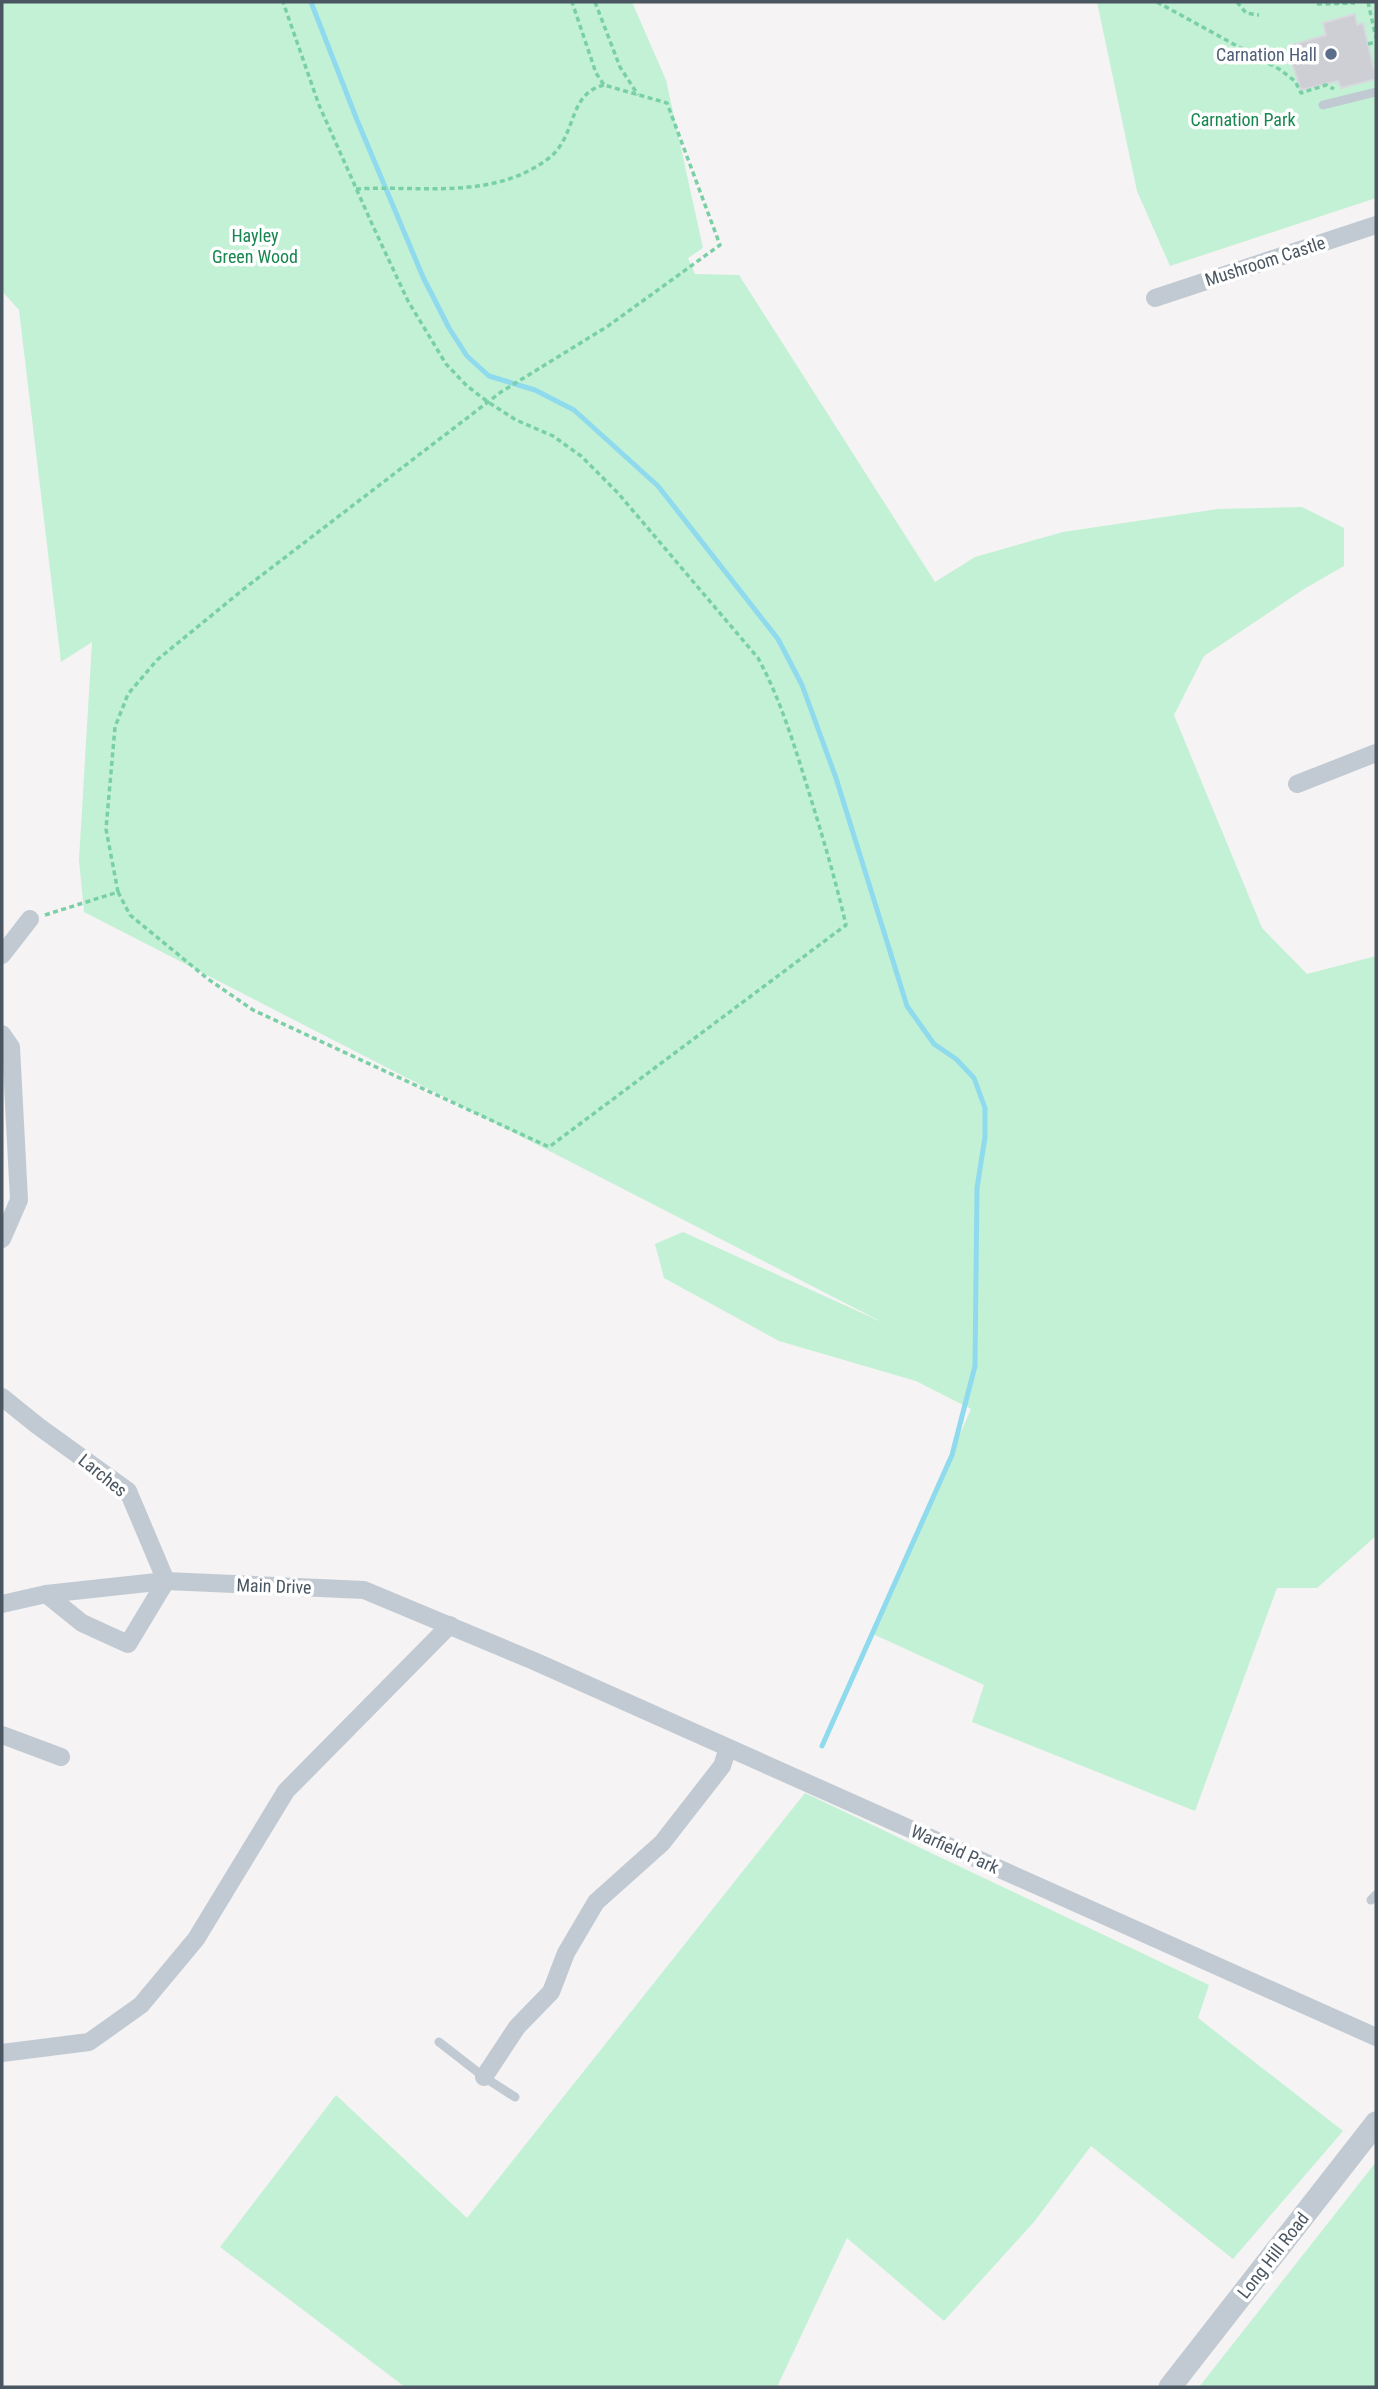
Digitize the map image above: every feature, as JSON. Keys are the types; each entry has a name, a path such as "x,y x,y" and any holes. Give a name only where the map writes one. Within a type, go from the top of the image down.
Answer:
{"street":[{"name":"Mushroom Castle","path":"1155,298 1376,225"},
{"path":"1297,784 1376,753"},
{"path":"2,956 30,919"},
{"path":"2,1034 11,1047 19,1200 2,1239"},
{"name":"Larches","path":"2,1397 128,1491 166,1581"},
{"path":"47,1594 82,1623 128,1644 166,1581"},
{"name":"Main Drive","path":"2,1604 47,1594 166,1581 364,1590 534,1661"},
{"path":"2,2053 89,2042 141,2005 196,1939 286,1791 450,1625"},
{"name":"Warfield Park","path":"534,1661 1376,2038"},
{"path":"2,1735 61,1757"},
{"path":"484,2077 517,2027 551,1992 566,1953 596,1902 662,1843 722,1766 729,1748"},
{"name":"Long Hill Road","path":"1170,2387 1376,2123"}],"lane":[{"path":"1323,105 1376,92"},
{"path":"439,2042 515,2097"}],"path":[{"path":"283,2 319,105 356,189 408,301 446,364 467,386 488,402 516,420 553,436 581,456 618,493 758,658 773,686 801,766 837,886 846,925 549,1147 253,1010 208,979 139,923 130,915 118,892 106,829 115,727 128,694 157,660 235,596 488,402 501,392 608,326 720,245 667,103 604,85 591,88 583,96 565,141 549,158 517,175 475,188 398,186 356,189"},
{"path":"572,2 596,73 604,85"},
{"path":"595,2 620,67 638,95"},
{"path":"1157,2 1279,69 1295,81 1301,95 1326,85 1339,91"},
{"path":"1237,2 1246,13 1259,15"},
{"path":"1317,4 1362,2"},
{"path":"1367,2 1376,40 1368,44"},
{"path":"30,919 118,892"}],"green space":[{"name":"Hayley Green Wood","path":"2,2 632,2 666,80 703,248 688,258 695,274 739,275 935,582 975,557 1063,532 1218,509 1302,507 1344,528 1344,566 1304,589 1204,656 1174,715 1262,928 1307,974 1376,956 1376,1536 1317,1588 1277,1588 1195,1811 972,1722 984,1685 873,1634 971,1409 916,1381 779,1341 664,1278 655,1244 683,1232 884,1323 84,912 79,860 92,642 61,662 19,310 2,291"},
{"name":"Carnation Park","path":"1097,2 1376,2 1376,198 1170,266 1137,191"},
{"path":"805,1793 1209,1985 1198,2018 1343,2131 1233,2259 1091,2146 1034,2222 944,2321 847,2238 777,2387 405,2387 220,2247 336,2095 467,2218"},
{"path":"1376,2162 1376,2387 1199,2387"}],"building":[{"name":"Carnation Hall","path":"1355,14 1357,25 1363,23 1376,79 1341,88 1338,81 1301,90 1289,46 1326,35 1323,23"}],"waterway":[{"path":"311,2 423,277 449,328 467,356 489,376 535,390 574,410 658,486 778,639 802,685 836,778 907,1006 934,1044 956,1059 974,1078 985,1108 985,1137 977,1188 975,1366 952,1455 822,1746"}],"place":[{"name":"Carnation Hall","path":"1331,54"}]}
